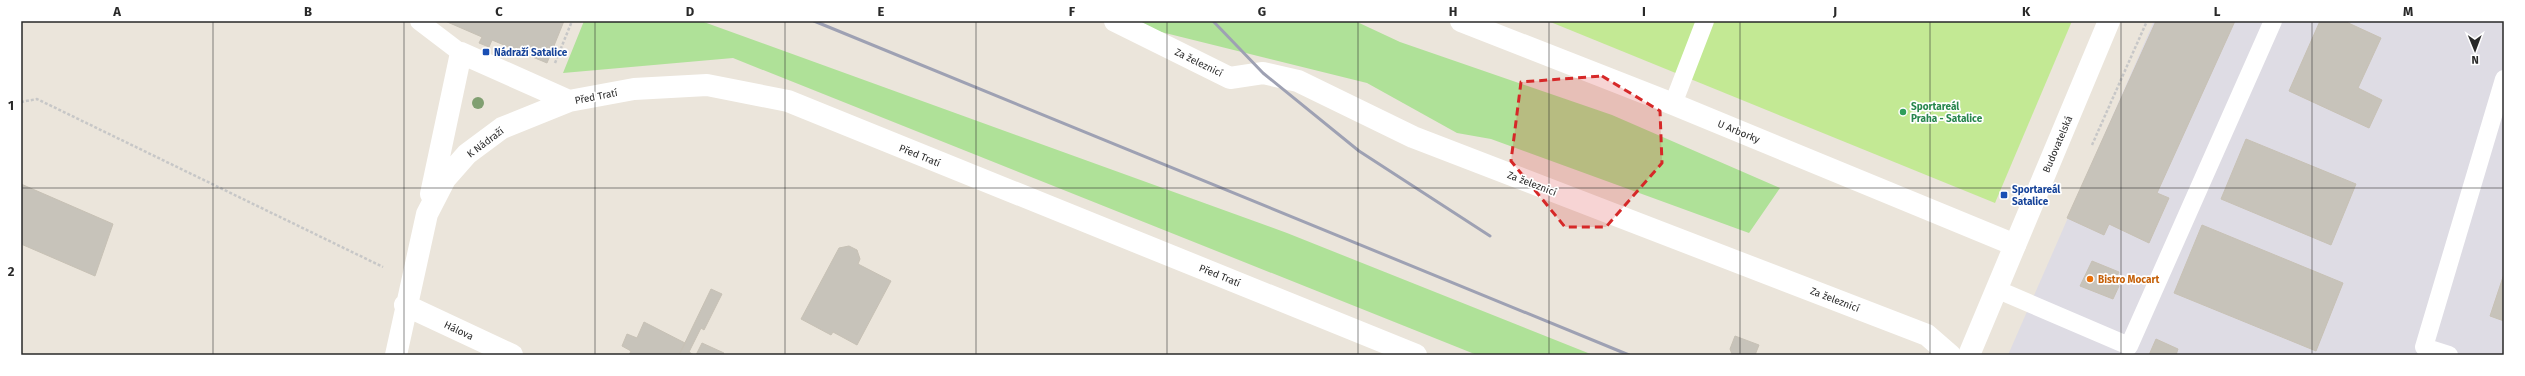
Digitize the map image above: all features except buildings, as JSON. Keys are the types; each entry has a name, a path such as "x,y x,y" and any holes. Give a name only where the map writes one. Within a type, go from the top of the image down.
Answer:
{"street":[{"name":"Za železnicí","path":"1115,21 1230,78 1262,73 1298,81 1413,137 1927,335 1950,355"},
{"name":"U Arborky","path":"1461,21 1673,104 2015,244"},
{"name":"Budovatelská","path":"1969,355 2109,21"},
{"name":"Před Tratí","path":"461,53 569,101 634,89 707,85 788,101 1416,355"},
{"name":"K Nádraží","path":"396,355 405,305 427,214 461,53"},
{"name":"K Nádraží","path":"427,214 445,179 467,154 502,128 569,101"},
{"name":"Hálova","path":"405,305 512,355"}],"lane":[{"name":"Před Tratí","path":"418,21 461,53"},
{"path":"1673,104 1705,21"},
{"path":"1996,290 2129,346 2273,21"},
{"path":"2449,355 2424,347 2504,79"}],"path":[{"path":"544,89 572,21"},
{"path":"21,102 37,99 383,267"}],"highlighted area":[{"path":"1602,76 1660,111 1662,163 1606,227 1565,227 1511,161 1521,82"}],"shaded area":[{"path":"2154,21 2504,21 2504,355 2008,355"}],"green space":[{"path":"584,21 701,21 1287,233 1593,355 1477,355 733,58 563,73"},
{"path":"1136,21 1355,21 1400,42 1612,115 1780,188 1749,233 1491,139 1457,133 1367,83 1145,28"},
{"name":"Sportareál Praha - Satalice","path":"1548,21 2072,21 1995,203"}],"railway":[{"path":"814,21 1629,355"},
{"path":"1213,21 1263,73 1359,151 1490,236"}],"place":[{"name":"Nádraží Satalice","path":"486,52"},
{"name":"Sportareál Praha - Satalice","path":"1903,112"},
{"name":"Sportareál Satalice","path":"2004,195"},
{"name":"Bistro Mocart","path":"2090,279"}]}
